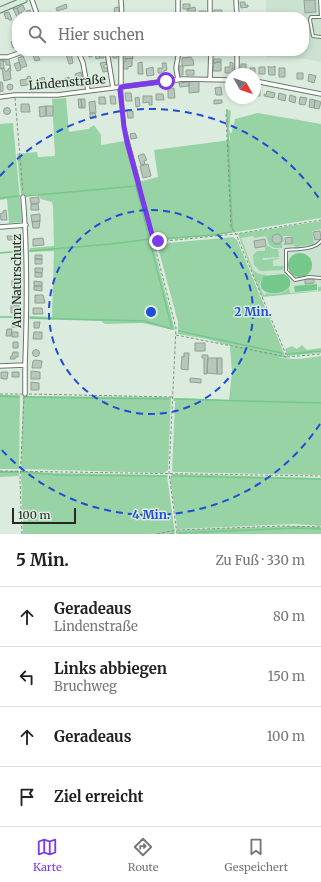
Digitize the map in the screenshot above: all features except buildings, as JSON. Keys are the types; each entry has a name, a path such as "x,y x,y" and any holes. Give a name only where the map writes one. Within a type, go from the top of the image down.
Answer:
{"street":[{"path":"0,10 24,0"},
{"path":"32,0 36,12"},
{"path":"121,0 122,12"},
{"path":"178,0 178,12"},
{"path":"210,0 210,12"},
{"path":"236,0 236,12"},
{"path":"0,57 12,56"},
{"path":"80,56 88,91"},
{"path":"108,56 113,88"},
{"path":"121,56 121,87"},
{"path":"178,56 176,68 178,80"},
{"path":"210,79 211,56"},
{"path":"237,56 237,68"},
{"name":"Lindenstraße","path":"0,97 15,95 57,95 192,78 225,80"},
{"path":"261,83 321,94"},
{"name":"Am Naturschutz","path":"23,197 26,225 27,295 25,394"},
{"path":"0,227 26,225"},
{"path":"0,366 25,365"}],"lane":[{"path":"320,0 321,17 311,17 310,20 313,36 321,36"},
{"path":"121,87 124,127 138,183"},
{"path":"321,241 318,244 308,247 286,250 286,271 295,280 309,277 321,278"}],"path":[{"path":"15,95 23,197"},
{"path":"226,114 231,228 236,234 287,357"},
{"path":"138,183 175,322 176,335 169,474 176,534"},
{"path":"154,242 236,234 321,220"},
{"path":"176,335 287,357 321,354"},
{"path":"0,394 172,397"},
{"path":"22,534 20,470 25,394"},
{"path":"0,471 20,470 55,472 321,476"},
{"path":"157,534 176,530 284,526 321,527"}],"shaded area":[{"path":"266,0 321,0 321,62 305,59 266,57 309,56 309,12 266,12"},
{"path":"66,98 69,132 88,129 94,125 101,135 101,145 125,141 175,330 142,323 106,324 102,321 30,319 29,316 52,317 54,251 30,252 30,248 54,246 53,207 52,202 41,199 38,194 24,196 24,194 21,194 17,154 37,152 38,157 55,156 52,99"},
{"path":"226,109 231,111 229,130 231,134 235,119 258,113 321,124 321,218 217,235 156,241 139,182 158,177 154,150 230,140"},
{"path":"13,123 22,222 9,223 7,199 0,200 0,124"},
{"path":"321,221 321,229 312,231 314,243 309,245 296,247 292,244 292,236 283,236 284,242 282,242 282,248 274,248 269,245 266,236 241,238 253,270 259,274 268,275 264,276 259,284 263,294 279,294 289,288 290,293 318,291 318,287 321,287 321,291 262,297 238,234"},
{"path":"321,222 321,291 262,297 239,238"},
{"path":"233,237 237,240 286,358 277,357 294,359 321,356 321,475 172,471 174,398 229,400 232,372 230,347 235,347 207,339 178,334 178,322 157,244"},
{"path":"269,246 273,249 278,249 279,257 263,258 263,260 279,258 273,260 273,266 285,266 282,270 260,271 254,265 253,255 257,251 265,251 265,247"},
{"path":"300,253 305,254 311,260 311,270 305,276 300,277 295,276 289,270 288,265 289,260 295,254"},
{"path":"284,274 290,281 289,287 285,290 279,293 272,293 266,292 262,288 261,283 264,276"},
{"path":"317,284 317,290 295,292 294,286"},
{"path":"302,345 307,350 321,348 321,353 287,356 285,349 292,346 297,349"},
{"path":"0,395 20,395 19,469 0,469"},
{"path":"23,396 171,397 168,470 164,473 21,469"},
{"path":"0,471 19,471 19,476 0,477"},
{"path":"21,471 166,475 175,534 23,534"},
{"path":"172,474 321,478 321,526 294,524 178,530 294,526 321,527 321,534 178,534 170,477"}],"waterway":[{"path":"227,110 232,227 234,231"},
{"path":"26,196 136,186 172,329 144,321 30,318"},
{"path":"0,198 19,196"},
{"path":"157,239 213,235 231,232"},
{"path":"29,251 151,239"},
{"path":"0,253 22,251"},
{"path":"0,317 21,317"},
{"path":"179,331 282,353"},
{"path":"287,354 321,351"},
{"path":"0,396 19,397"},
{"path":"26,397 169,399"},
{"path":"176,399 321,403"},
{"path":"0,472 18,472"},
{"path":"22,472 57,475 167,476"},
{"path":"172,476 321,479"},
{"path":"178,533 294,528 321,529"}],"route":[{"path":"158,241 154,242 127,142 120,90 121,87 166,81"}]}
